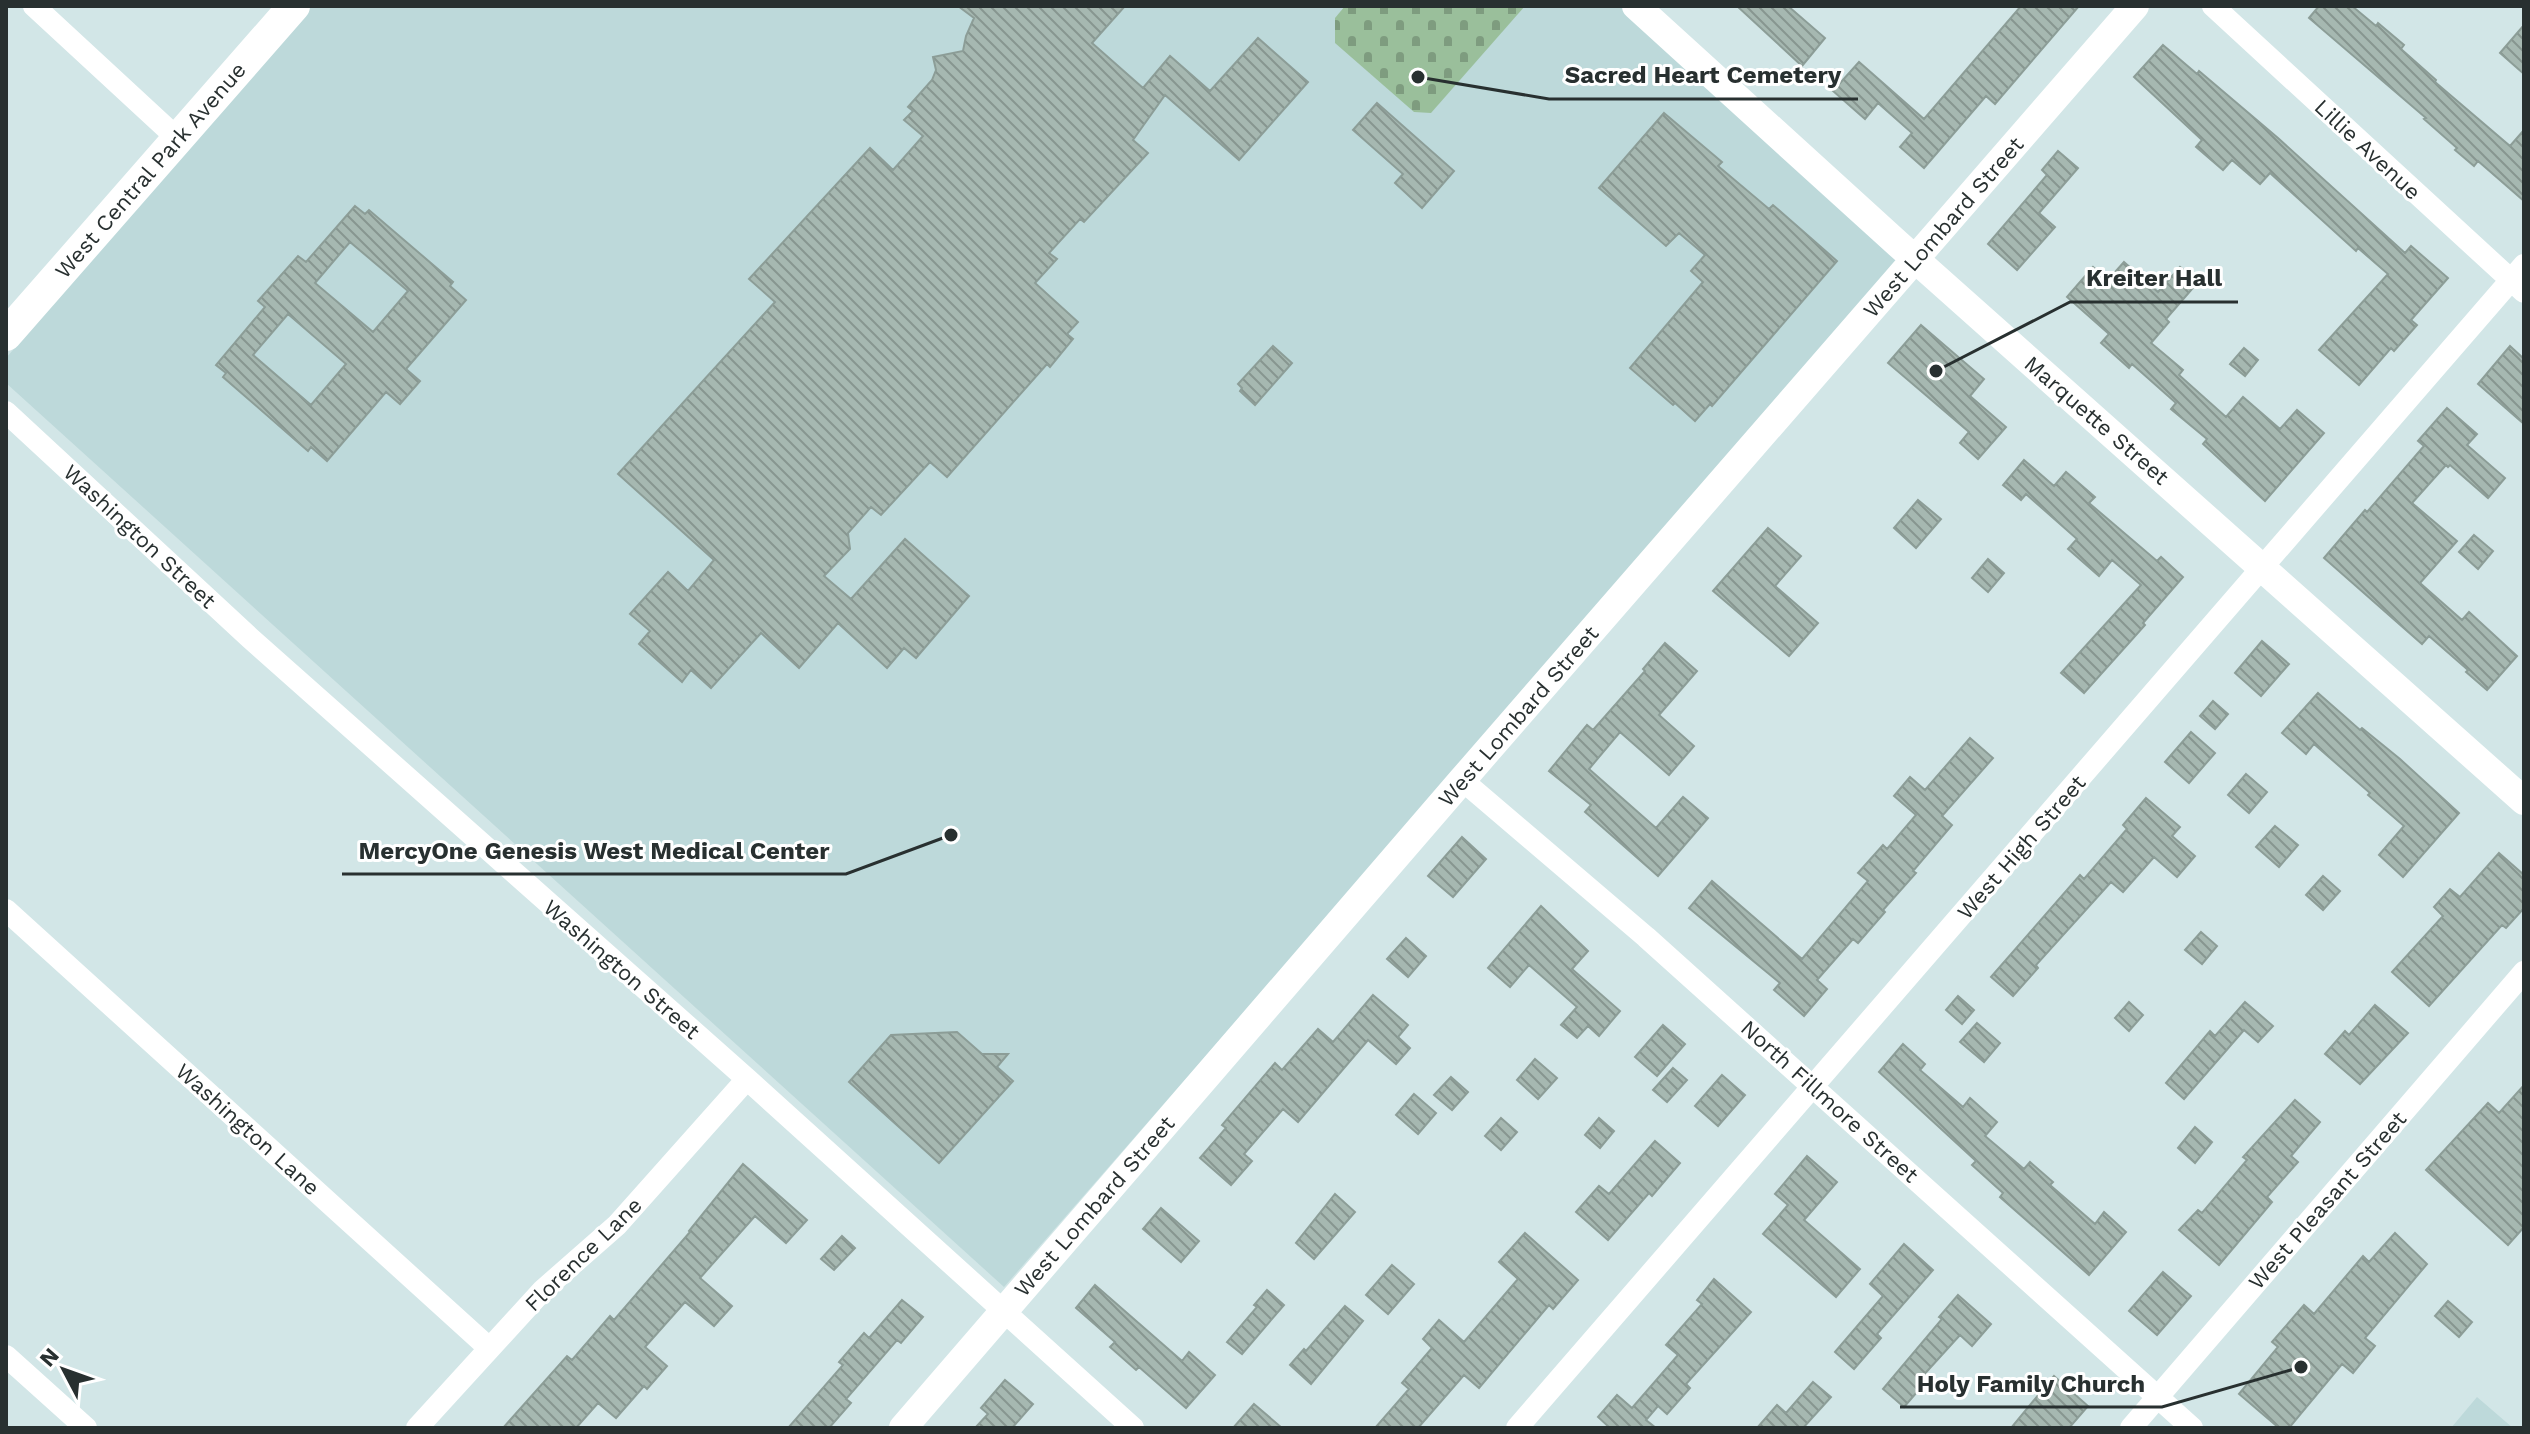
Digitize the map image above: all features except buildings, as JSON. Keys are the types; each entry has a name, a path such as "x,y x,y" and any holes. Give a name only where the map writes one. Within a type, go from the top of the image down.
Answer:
{"main road":[{"name":"West Central Park Avenue","path":"6,335 294,6"}],"street":[{"path":"34,6 178,139"},
{"name":"Marquette Street","path":"1636,6 2524,801"},
{"name":"West Lombard Street","path":"903,1428 2135,6"},
{"name":"Lillie Avenue","path":"2213,6 2520,279"},
{"name":"West High Street","path":"1517,1428 2264,567 2520,279"},
{"name":"Washington Street","path":"6,412 281,667 747,1079 1133,1428"},
{"name":"North Fillmore Street","path":"1462,780 1646,937 2192,1428"},
{"name":"Washington Lane","path":"6,910 489,1348"},
{"name":"West Pleasant Street","path":"2131,1428 2524,972"},
{"name":"Florence Lane","path":"417,1428 543,1290 617,1225 747,1079"},
{"path":"6,1356 86,1428"}],"shaded area":[{"path":"311,6 1623,6 1903,257 1004,1287 6,383 6,358"},
{"path":"2477,1397 2513,1428 2451,1428"}],"green space":[{"path":"1345,6 1525,6 1431,113 1414,112 1335,43 1335,18"}],"place":[{"name":"Sacred Heart Cemetery","path":"1418,77"},
{"name":"Kreiter Hall","path":"1936,371"},
{"name":"MercyOne Genesis West Medical Center","path":"951,835"},
{"name":"Holy Family Church","path":"2301,1367"}]}
